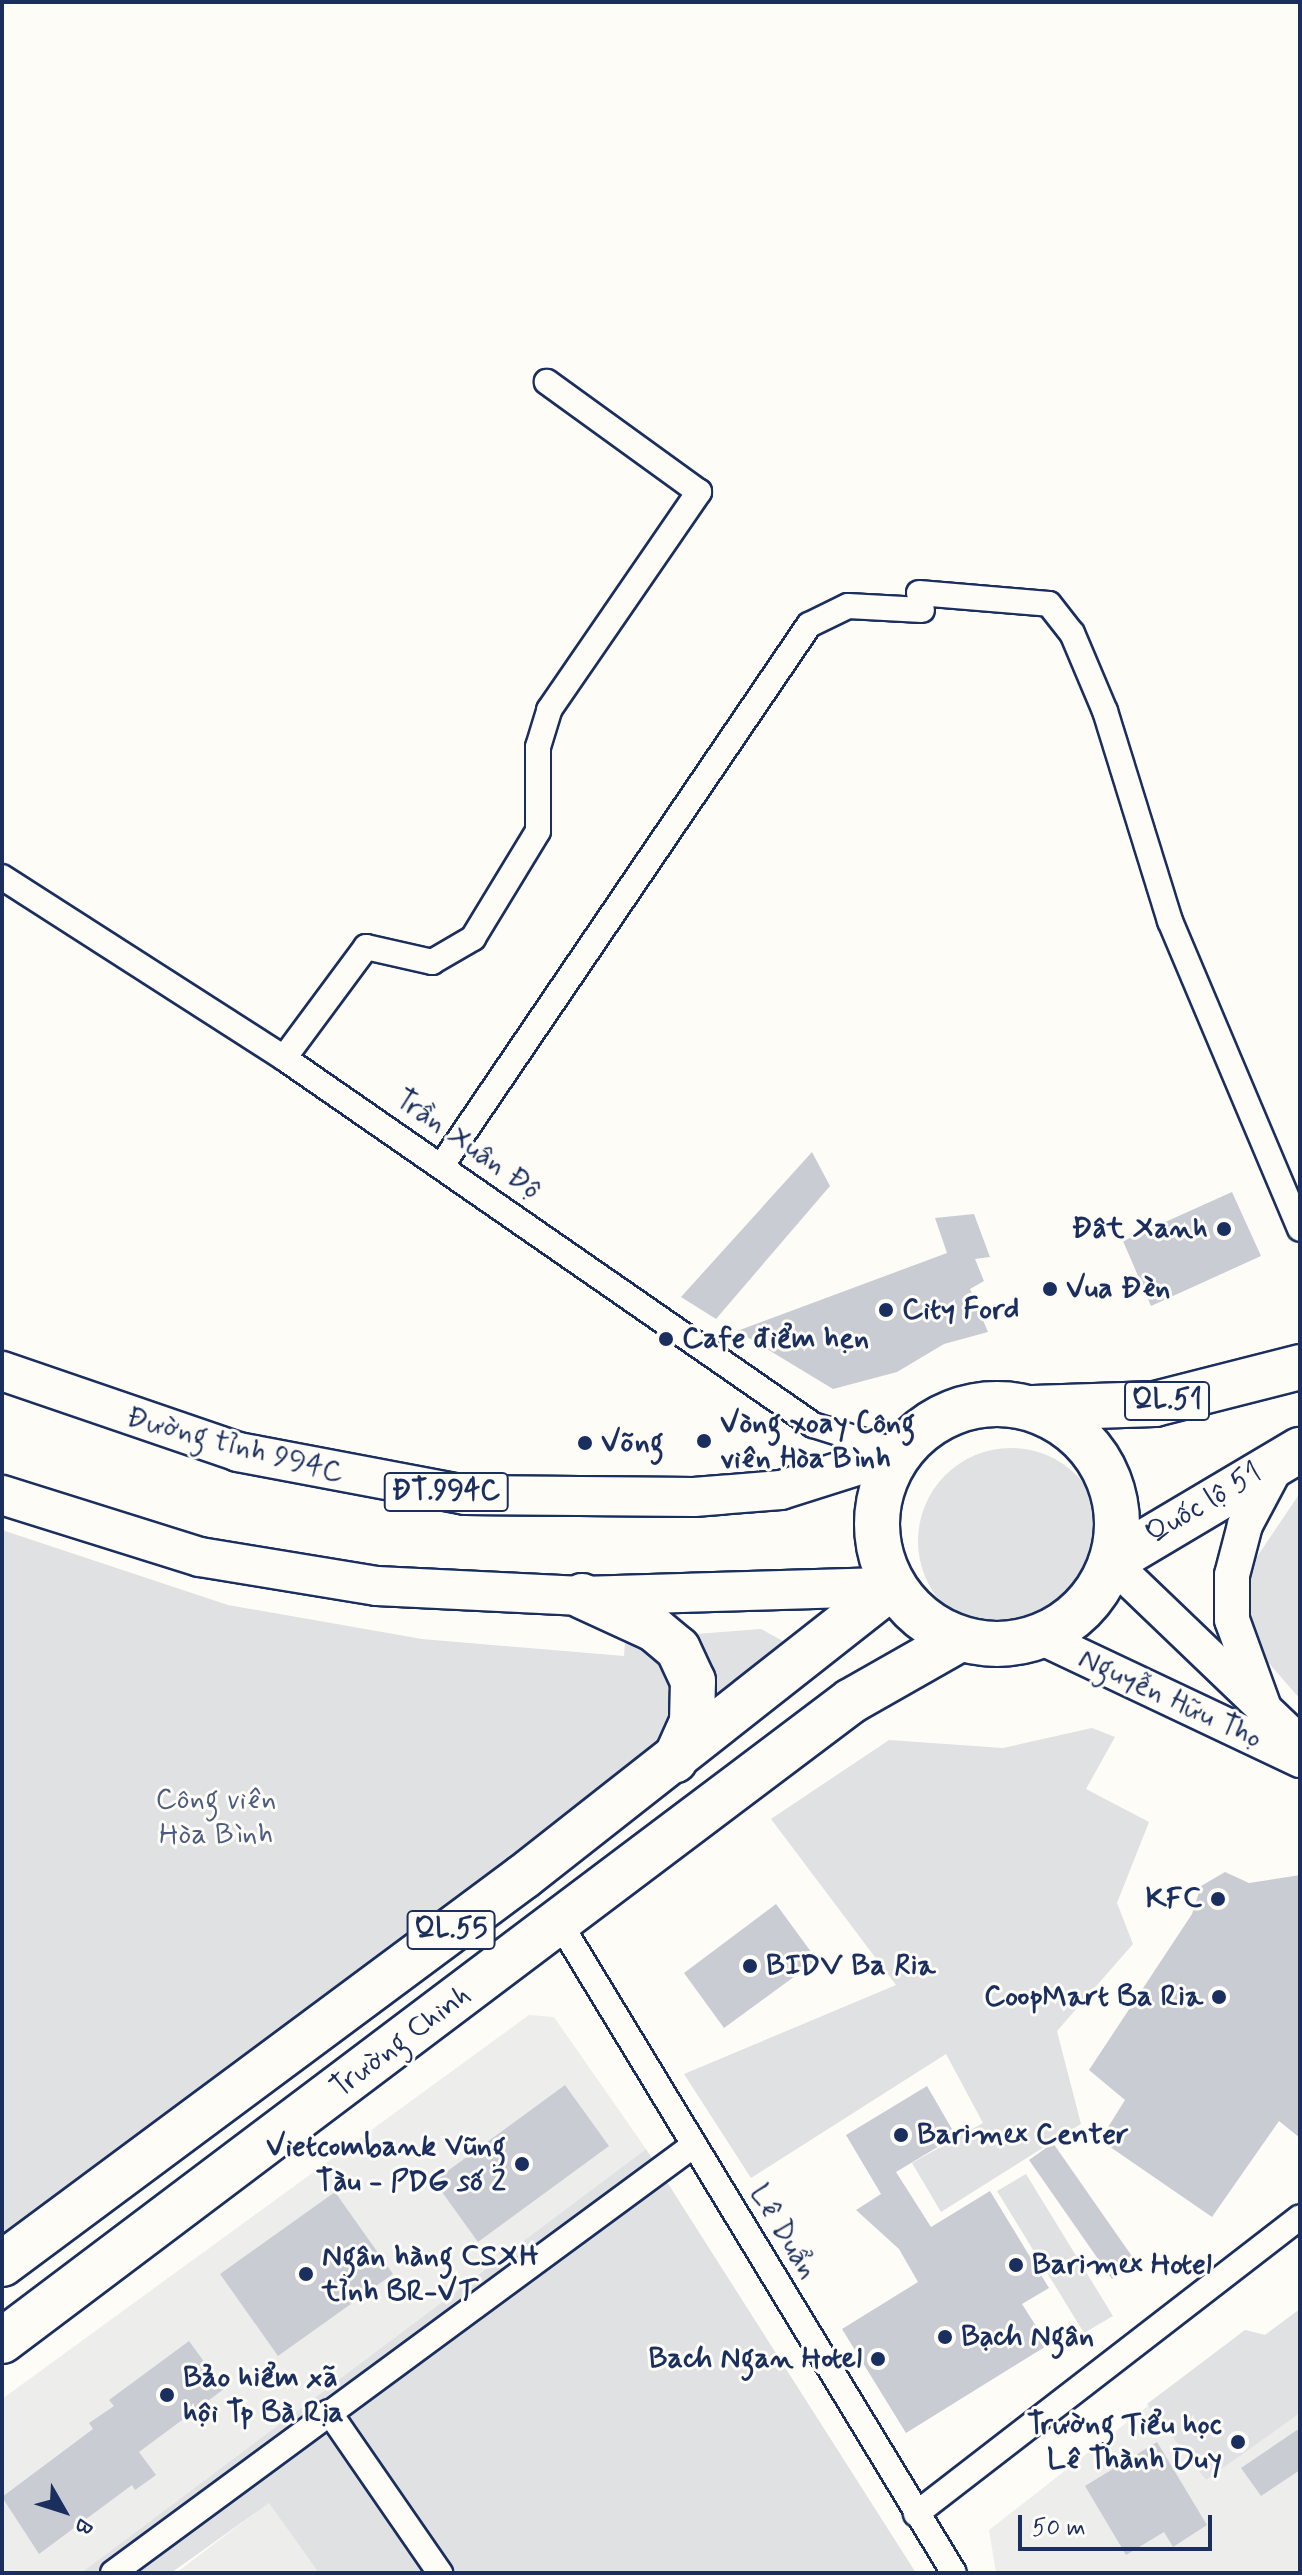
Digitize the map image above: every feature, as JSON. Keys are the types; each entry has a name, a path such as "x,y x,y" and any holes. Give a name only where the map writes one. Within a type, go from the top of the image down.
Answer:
{"highway":[{"name":"QL.51","path":"1030,1408 1155,1404 1300,1367"},
{"path":"1030,1408 1073,1430 1103,1468 1117,1514 1111,1562 1084,1607 1040,1637 987,1644 960,1639 934,1627 892,1587 882,1560 878,1504 901,1452 959,1411 1030,1408"},
{"name":"Quốc lộ 51","path":"1111,1562 1290,1454"},
{"name":"Trường Chinh","path":"2,2264 675,1760 892,1587"},
{"path":"582,1596 654,1629 678,1649 693,1681 692,1722 675,1760"},
{"name":"Trường Chinh","path":"2,2341 851,1701 960,1639"}],"main road":[{"name":"Đường tỉnh 994C","path":"2,1371 238,1452 408,1488 513,1499 781,1490 901,1452"},
{"path":"2,1495 200,1557 309,1577 582,1596 892,1587"}],"street":[{"path":"284,1058 366,947 432,962 473,938 538,831 538,747 549,710 699,492 547,382"},
{"path":"442,1165 809,625 848,606 920,602 1049,604 1072,633 1105,711 1170,921 1300,1229"},
{"name":"Trần Xuân Độ","path":"2,877 284,1058 813,1425 901,1452"},
{"path":"1263,1705 1232,1620 1232,1575 1245,1525 1290,1454"},
{"name":"Nguyễn Hữu Thọ","path":"1111,1562 1300,1743"},
{"name":"Nguyễn Hữu Thọ","path":"1040,1637 1300,1760"},
{"name":"Lê Duẩn","path":"559,1922 954,2573"},
{"path":"113,2573 694,2145"},
{"path":"916,2514 1300,2217"},
{"path":"329,2412 440,2573"}],"shaded area":[{"path":"529,2015 554,2017 646,2149 81,2573 2,2573 2,2399"},
{"path":"1300,2309 1300,2573 996,2573 989,2530 1245,2330 1265,2335"},
{"path":"269,2502 325,2573 176,2573"}],"green space":[{"path":"1011,1448 1029,1449 1047,1455 1077,1475 1097,1505 1103,1523 1103,1559 1097,1577 1077,1607 1047,1627 1029,1633 1011,1634 993,1633 975,1627 945,1607 925,1577 919,1559 918,1541 919,1523 925,1505 945,1475 975,1455 993,1449"},
{"path":"1300,1493 1300,1699 1260,1653 1246,1601 1248,1570"},
{"name":"Công viên Hòa Bình","path":"2,1530 228,1605 422,1639 624,1656 625,1641 666,1654 682,1734 2,2240"},
{"path":"761,1629 790,1645 718,1712 711,1666 696,1634"},
{"path":"1092,1728 1115,1737 1086,1789 1149,1822 1117,1903 1133,1944 1057,2031 1081,2124 941,2212 912,2163 983,2123 946,2054 751,2178 684,2074 896,1985 771,1819 889,1740 1003,1748"},
{"path":"646,2149 916,2573 319,2573 269,2503 171,2573 81,2573"},
{"path":"1026,2174 1113,2316 1084,2333 997,2191"},
{"name":"Trường Tiểu học Lê Thành Duy","path":"1300,2309 1300,2413 1206,2480 1147,2404 1245,2330 1265,2335"}],"building":[{"path":"812,1152 830,1186 716,1319 681,1297"},
{"path":"1232,1192 1261,1256 1151,1306 1123,1241"},
{"name":"City Ford","path":"974,1214 990,1257 975,1259 984,1281 970,1289 988,1332 944,1344 897,1372 833,1389 737,1331 947,1253 935,1218"},
{"name":"CoopMart Ba Ria","path":"1225,1872 1249,1883 1300,1875 1300,2138 1279,2121 1212,2217 1100,2140 1125,2100 1089,2070 1192,1914 1201,1886"},
{"name":"BIDV Ba Ria","path":"776,1904 817,1960 724,2028 684,1973"},
{"name":"Vietcombank Vũng Tàu - PDG số 2","path":"565,2085 609,2146 478,2242 434,2181"},
{"path":"927,2086 956,2136 896,2172 931,2227 990,2191 1049,2288 1022,2304 1048,2345 906,2433 842,2329 918,2282 899,2249 856,2210 881,2194 846,2135"},
{"path":"1053,2143 1136,2262 1112,2279 1029,2160"},
{"name":"Ngân hàng CSXH tỉnh BR-VT","path":"335,2192 393,2274 278,2356 220,2274"},
{"path":"189,2341 224,2389 139,2452 156,2475 135,2490 132,2485 39,2554 2,2497 93,2429 89,2423 114,2406 109,2400"},
{"path":"1300,2428 1300,2470 1261,2496 1241,2468"},
{"path":"1157,2442 1207,2525 1173,2547 1164,2532 1126,2555 1085,2486"}],"place":[{"name":"Đât Xanh","path":"1224,1229"},
{"name":"Vua Đèn","path":"1050,1289"},
{"name":"City Ford","path":"886,1310"},
{"name":"Cafe điểm hẹn","path":"666,1339"},
{"name":"Vòng xoay Công viên Hòa Bình","path":"704,1441"},
{"name":"Võng","path":"585,1443"},
{"name":"KFC","path":"1218,1899"},
{"name":"BIDV Ba Ria","path":"750,1966"},
{"name":"CoopMart Ba Ria","path":"1219,1997"},
{"name":"Barimex Center","path":"901,2135"},
{"name":"Vietcombank Vũng Tàu - PDG số 2","path":"522,2164"},
{"name":"Barimex Hotel","path":"1016,2265"},
{"name":"Ngân hàng CSXH tỉnh BR-VT","path":"306,2274"},
{"name":"Bạch Ngân","path":"945,2337"},
{"name":"Bach Ngan Hotel","path":"878,2359"},
{"name":"Bảo hiểm xã hội Tp Bà Rịa","path":"167,2395"},
{"name":"Trường Tiểu học Lê Thành Duy","path":"1238,2442"}]}
